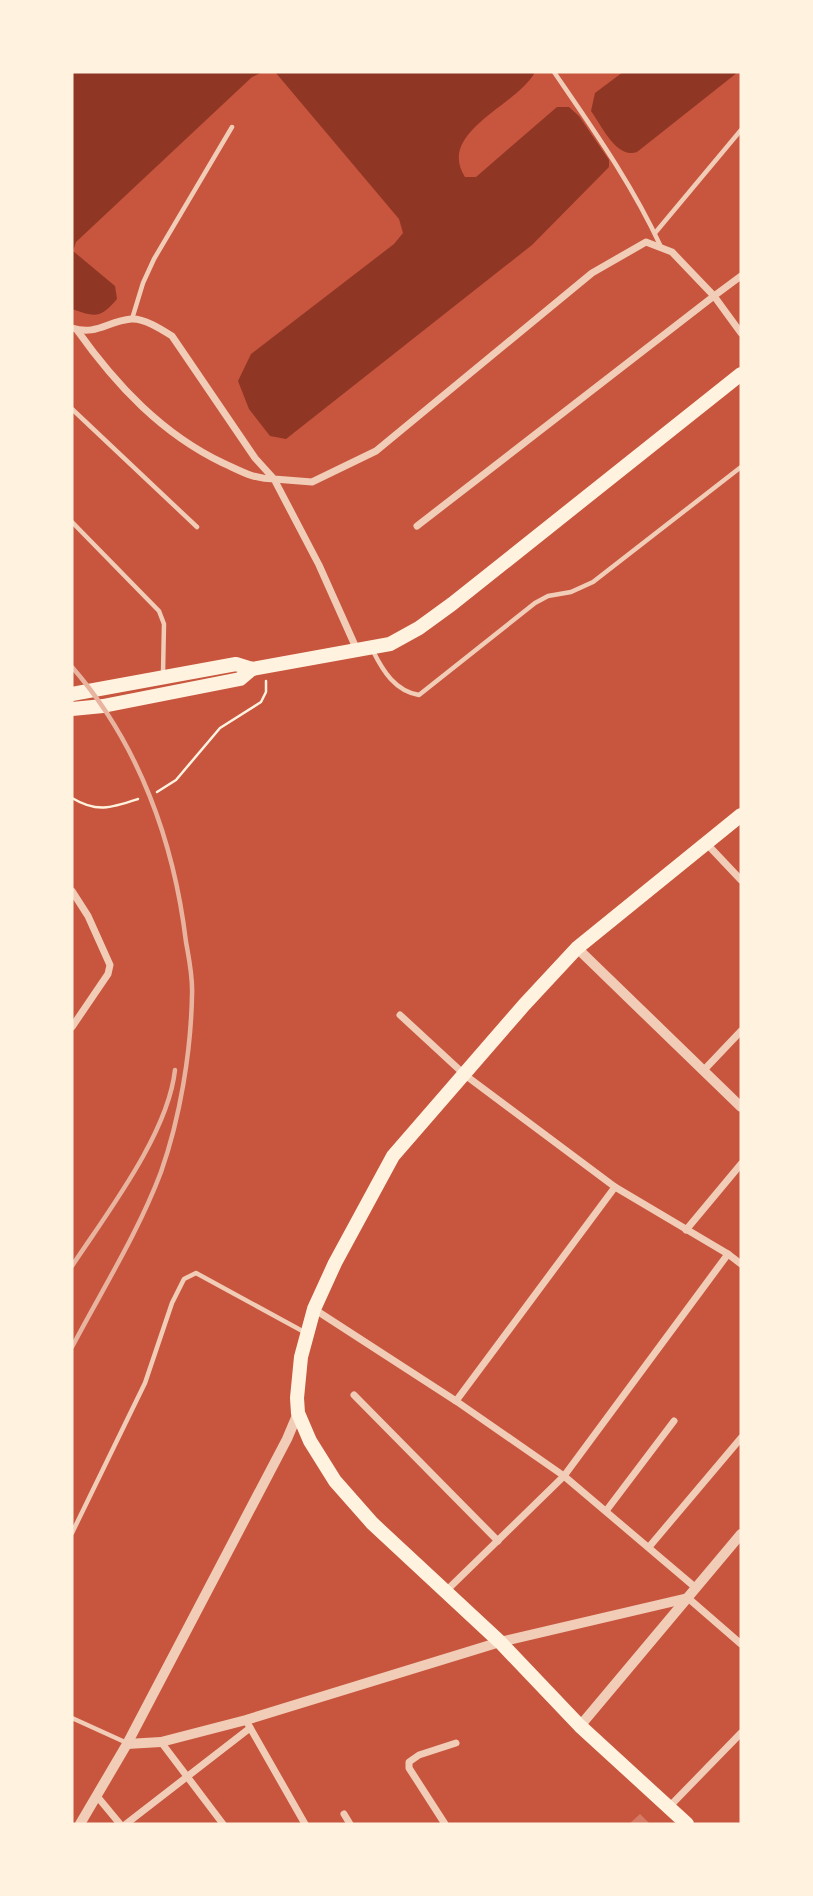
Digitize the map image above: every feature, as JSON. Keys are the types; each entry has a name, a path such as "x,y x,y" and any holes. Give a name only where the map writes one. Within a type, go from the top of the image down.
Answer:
{"main road":[{"path":"72,709 103,706 240,679 259,668 390,644 419,628 452,604 741,374"},
{"path":"72,694 236,664 259,668"},
{"path":"687,1824 580,1726 500,1642 372,1523 335,1481 310,1441 298,1413 298,1376 314,1309 335,1263 393,1156 577,948 741,815"}],"street":[{"path":"74,329 123,389 190,446 257,479 312,482 376,451 592,273 646,242 672,252 715,296 741,334"},
{"path":"417,526 741,276"},
{"path":"74,329 86,332 132,319 172,336 255,458 274,479 364,649"},
{"path":"706,843 741,880"},
{"path":"72,891 89,916 110,965 108,974 72,1027"},
{"path":"577,948 741,1107"},
{"path":"400,1015 465,1075 615,1187 741,1264"},
{"path":"703,1071 741,1031"},
{"path":"686,1230 741,1164"},
{"path":"456,1401 615,1187"},
{"path":"445,1592 564,1476 728,1254"},
{"path":"314,1309 456,1401 564,1476 696,1588"},
{"path":"354,1395 498,1541"},
{"path":"80,1824 128,1744 298,1413"},
{"path":"606,1511 674,1421"},
{"path":"649,1547 741,1438"},
{"path":"580,1726 741,1534"},
{"path":"128,1744 161,1742 248,1724 500,1642 688,1598"},
{"path":"688,1598 741,1644"},
{"path":"127,1824 248,1724"},
{"path":"248,1724 305,1824"},
{"path":"669,1807 741,1733"},
{"path":"161,1742 223,1824"},
{"path":"444,1824 409,1768 409,1762 413,1757 456,1743"},
{"path":"95,1795 120,1824"},
{"path":"344,1814 349,1824"}],"lane":[{"path":"554,72 613,158 662,247"},
{"path":"132,319 154,259 232,127"},
{"path":"655,233 741,130"},
{"path":"72,410 197,527"},
{"path":"364,649 387,677 401,688 419,695 535,603 548,596 571,592 593,582 741,467"},
{"path":"72,522 159,611 164,624 163,678"},
{"path":"72,1533 145,1383 172,1303 184,1279 196,1273 306,1334"},
{"path":"72,1718 128,1744"}],"path":[{"path":"157,792 176,780 220,728 261,702 266,692 259,668"},
{"path":"72,798 91,807 111,808 138,799"}],"shaded area":[{"path":"72,72 263,72 252,77 76,242 73,251 115,286 117,299 97,315 72,309"},
{"path":"266,72 535,72 526,84 482,120 461,146 459,161 465,177 476,177 557,107 569,107 579,116 609,160 609,167 532,245 286,439 270,436 249,409 238,381 251,354 394,244 403,233 399,219 276,73"},
{"path":"623,72 738,72 637,152 629,153 622,151 610,140 591,111 595,93"}],"building":[{"path":"640,1814 650,1824 629,1824"}],"railway":[{"path":"72,667 116,728 150,796 173,868 192,988 183,1085 174,1130 161,1172 131,1239 72,1347"},
{"path":"72,1266 149,1146 170,1095 175,1070"}]}
